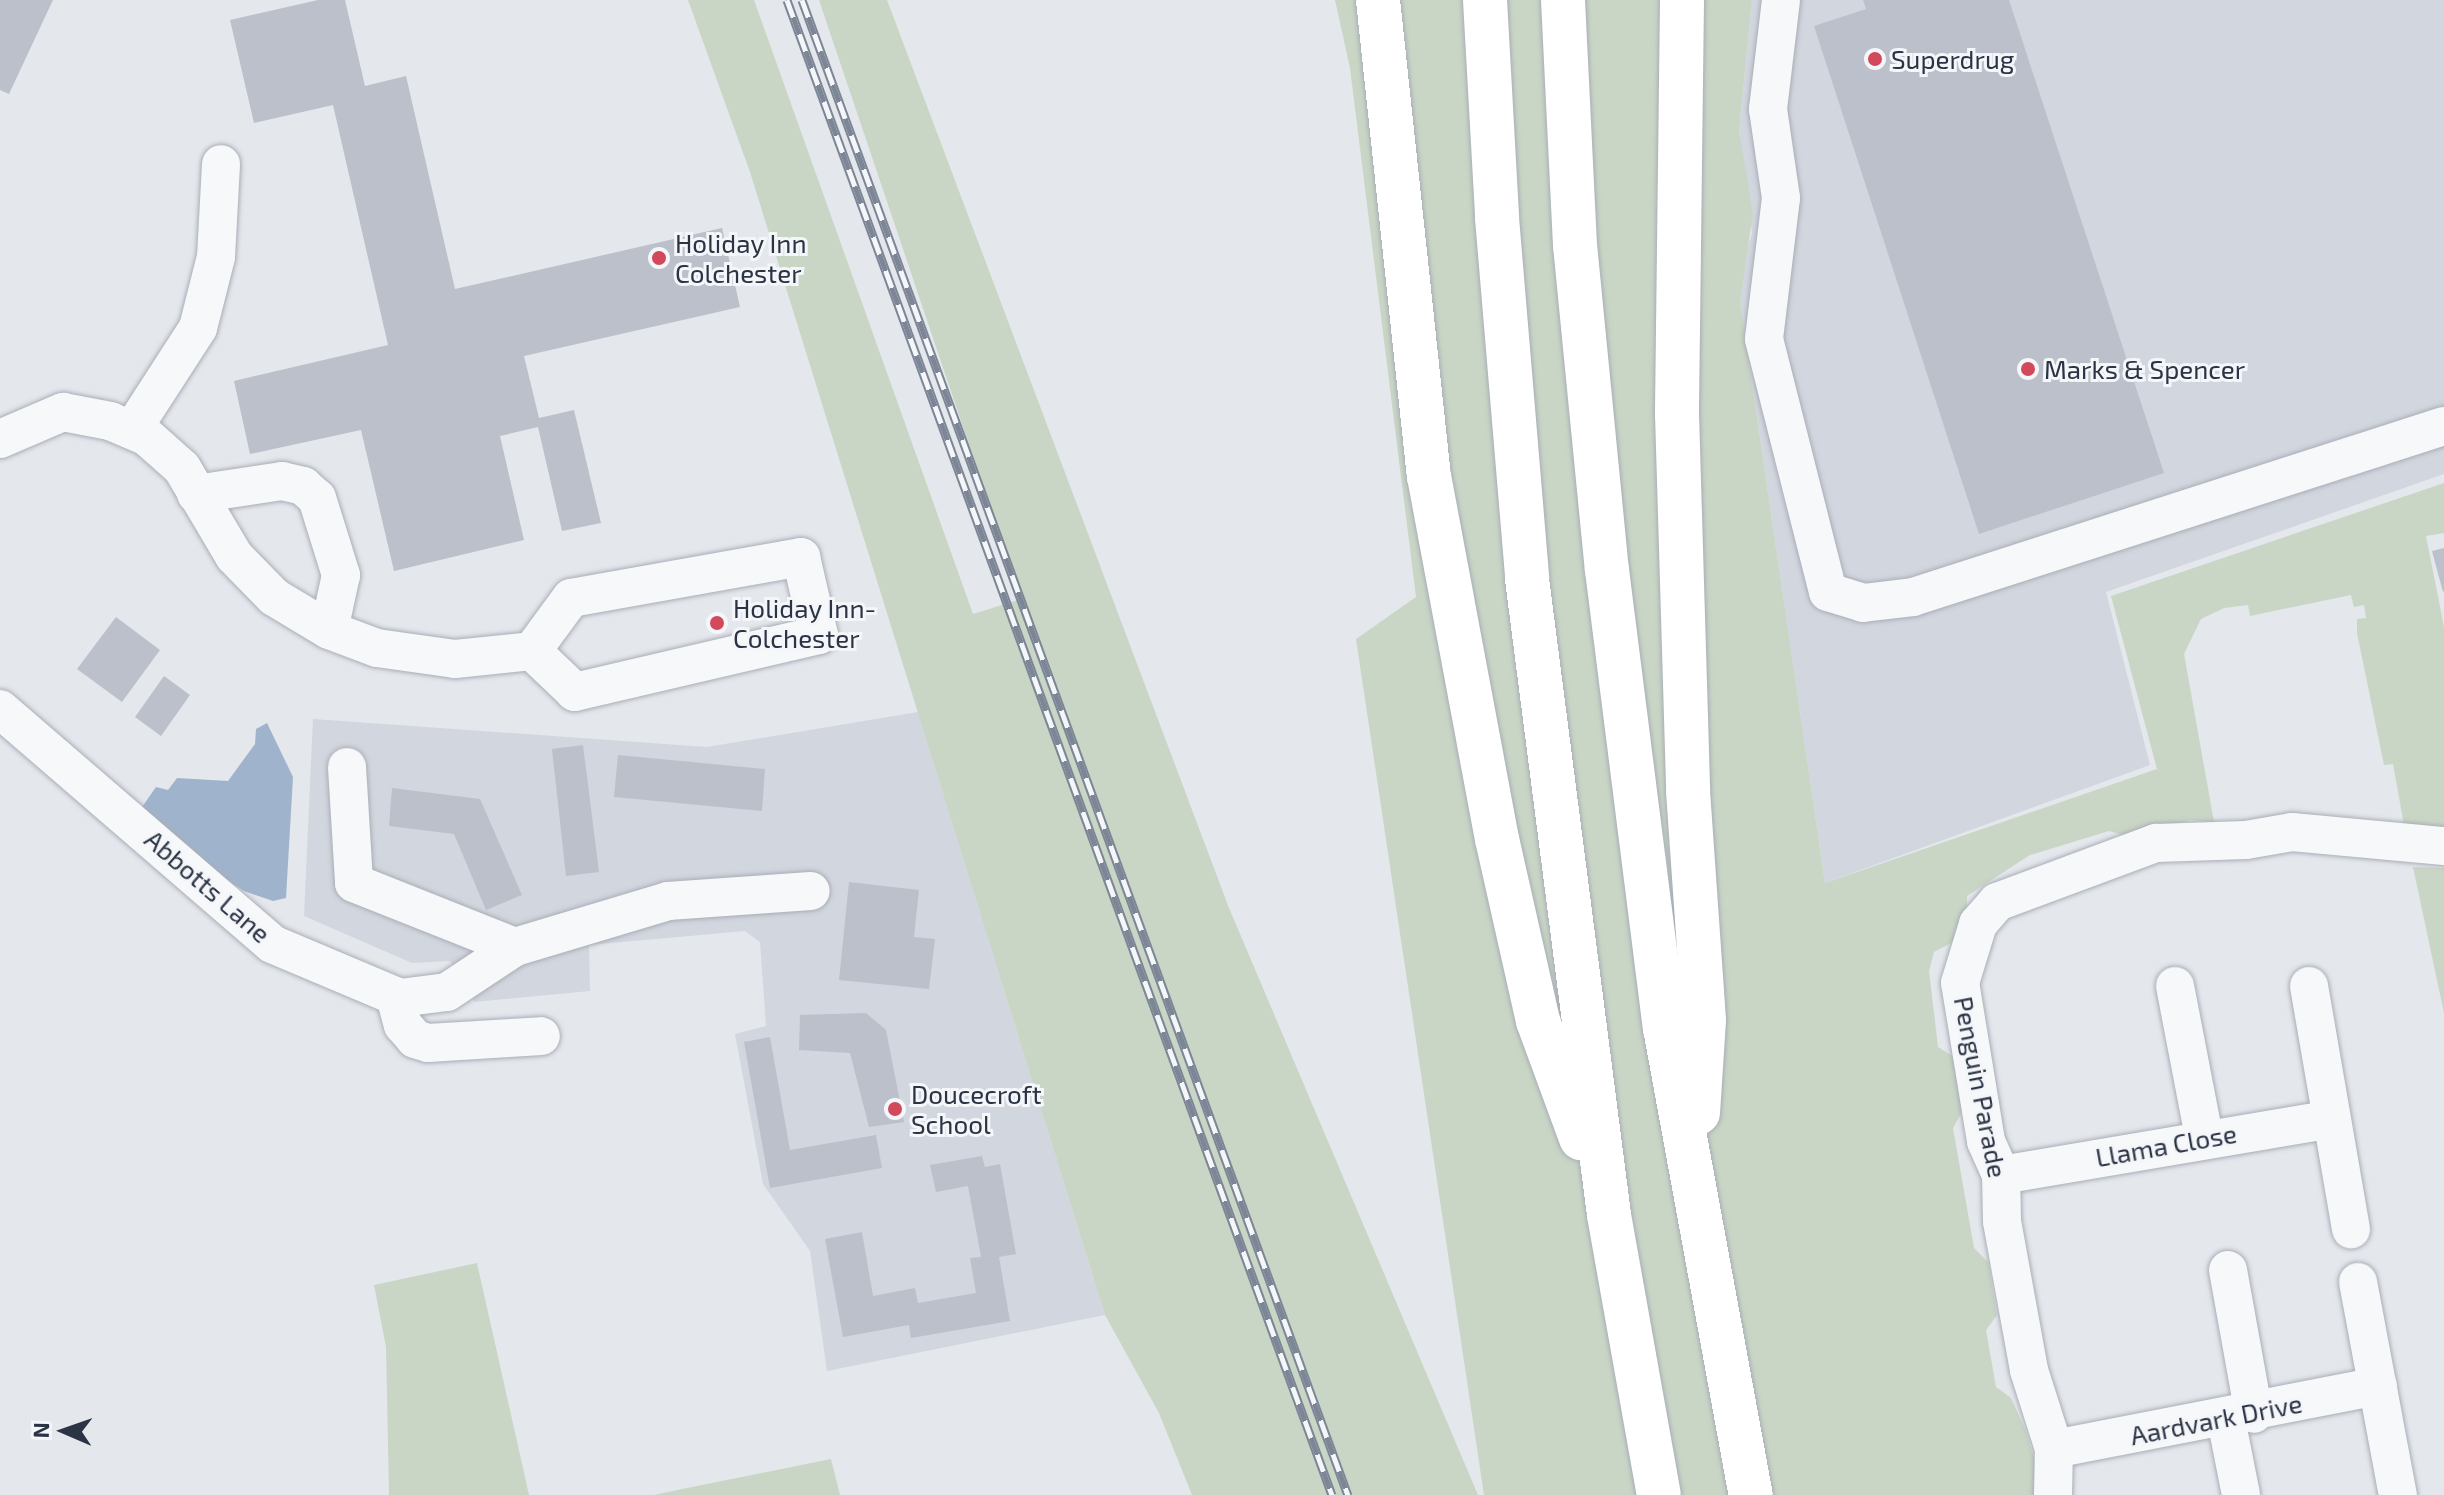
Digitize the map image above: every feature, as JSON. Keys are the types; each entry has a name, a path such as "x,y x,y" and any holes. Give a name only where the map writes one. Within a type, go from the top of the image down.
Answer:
{"highway":[{"path":"1378,0 1429,476 1497,839 1538,1021 1609,1215"},
{"path":"1485,0 1497,218 1527,579 1609,1215 1659,1495"},
{"path":"1563,0 1575,245 1607,570 1665,1028 1695,1172 1751,1495"},
{"path":"1682,0 1676,139 1680,605 1704,1020 1695,1172"}],"street":[{"path":"1781,0 1768,109 1781,198 1764,339 1828,592 1863,603 1913,597 2444,426"},
{"path":"132,430 198,328 216,257 221,164"},
{"path":"0,439 63,412 132,430 182,468 234,556 274,597 329,630 377,648 455,659 532,651 571,598 801,557 819,635 575,692 532,651"},
{"path":"196,494 282,481 303,486 317,498 341,575 329,630"},
{"name":"Abbotts Lane","path":"0,709 272,944 395,996 447,992 515,947"},
{"path":"347,767 354,883 515,947 668,901 811,891"},
{"name":"Penguin Parade","path":"2053,1495 2054,1449 2029,1370 2002,1221 2001,1175 1986,1141 1960,983 1978,924 1997,902 2156,843 2246,840 2292,832 2340,832 2382,843 2444,846"},
{"path":"2175,986 2204,1137"},
{"path":"2309,986 2351,1229"},
{"path":"395,996 403,1025 415,1039 428,1043 541,1036"},
{"name":"Llama Close","path":"2001,1175 2204,1137 2331,1119"},
{"path":"2228,1270 2240,1416 2241,1495"},
{"path":"2358,1282 2398,1495"},
{"name":"Aardvark Drive","path":"2054,1449 2240,1416 2378,1386"}],"shaded area":[{"path":"1752,0 2444,0 2444,474 2106,592 2150,765 1825,883 1740,301 1740,273 1752,233 1739,131"},
{"name":"Doucecroft School","path":"918,712 1105,1315 827,1371 810,1251 763,1184 735,1034 766,1026 760,942 745,931 589,945 590,991 474,1002 466,980 450,961 412,963 304,916 313,719 707,747"}],"green space":[{"path":"688,0 754,0 973,614 1021,599 819,0 887,0 1229,908 1478,1495 1192,1495 1159,1413 1105,1315 750,172"},
{"path":"1335,0 1752,0 1739,131 1753,213 1740,301 1825,883 2157,769 2111,596 2444,483 2444,533 2426,536 2444,627 2444,836 2405,831 2393,764 2384,765 2357,633 2357,619 2366,618 2364,605 2354,607 2351,595 2250,616 2248,605 2224,608 2201,619 2184,654 2214,822 2190,820 2127,836 2109,831 2030,855 1967,896 1967,914 1951,943 1934,952 1929,971 1938,1047 1954,1057 1963,1110 1953,1128 1974,1248 1988,1262 1997,1315 1986,1330 1996,1387 2011,1398 2025,1429 2035,1461 2036,1495 1484,1495 1356,639 1416,597 1350,68"},
{"path":"2413,867 2444,868 2444,1013"},
{"path":"477,1263 529,1495 389,1495 386,1347 374,1285"},
{"path":"831,1459 840,1495 654,1495 687,1488"}],"water":[{"path":"267,723 293,777 286,898 273,901 244,891 205,866 142,807 156,787 168,790 177,778 228,781 255,744 256,729"}],"building":[{"path":"0,0 53,0 9,94 0,90"},
{"name":"Holiday Inn Colchester","path":"318,0 345,0 365,86 406,76 455,289 722,228 740,307 524,356 539,418 574,410 601,523 562,531 538,427 500,436 524,540 394,571 361,430 250,454 234,381 388,345 333,105 254,123 230,20"},
{"name":"Marks & Spencer","path":"1863,0 2009,0 2164,473 1979,534 1814,26 1866,9"},
{"path":"2444,548 2444,591 2443,592 2432,551"},
{"path":"116,617 160,650 122,702 77,669"},
{"path":"164,676 190,695 161,736 135,717"},
{"path":"583,745 599,872 566,876 552,749"},
{"path":"618,755 765,769 762,811 614,797"},
{"path":"392,788 480,799 522,895 486,910 454,834 389,826"},
{"path":"849,882 919,890 914,937 935,939 929,989 839,980"},
{"path":"866,1013 886,1030 904,1122 869,1127 850,1053 799,1050 800,1015"},
{"path":"770,1037 790,1150 876,1135 882,1168 770,1188 744,1042"},
{"path":"982,1156 985,1167 1000,1164 1016,1254 999,1257 1010,1321 911,1338 909,1325 843,1337 825,1239 862,1232 873,1296 915,1288 918,1303 976,1293 970,1258 981,1257 968,1186 936,1192 930,1165"}],"railway":[{"path":"787,0 1332,1495"},
{"path":"802,0 1348,1495"}],"place":[{"name":"Superdrug","path":"1875,59"},
{"name":"Holiday Inn Colchester","path":"659,258"},
{"name":"Marks & Spencer","path":"2028,369"},
{"name":"Holiday Inn- Colchester","path":"717,623"},
{"name":"Doucecroft School","path":"895,1109"}]}
